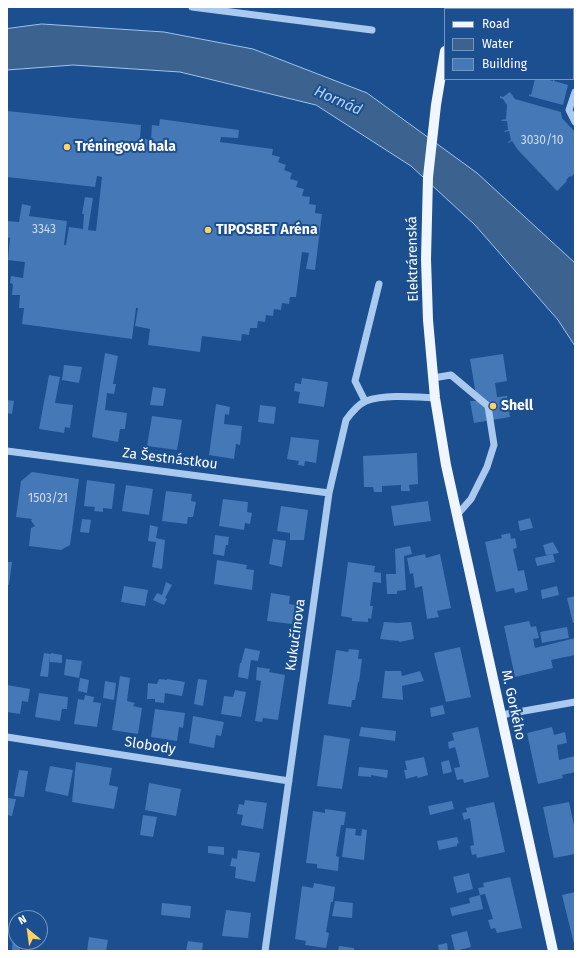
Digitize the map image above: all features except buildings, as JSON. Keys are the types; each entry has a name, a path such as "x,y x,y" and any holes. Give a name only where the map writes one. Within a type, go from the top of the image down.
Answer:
{"main road":[{"name":"Elektrárenská","path":"444,57 436,105 428,177 426,215 428,320 434,398 446,465"},
{"name":"M. Gorkého","path":"446,465 553,951"}],"street":[{"path":"192,7 372,30"},
{"path":"575,92 569,110 575,122"},
{"path":"379,284 355,381 365,401 375,398 402,396 434,398"},
{"path":"433,378 451,376 488,406 494,445 487,467 471,499 457,515"},
{"name":"Kukučínova","path":"265,951 329,493 346,420 365,401"},
{"name":"Za Šestnástkou","path":"7,451 329,493"},
{"path":"501,715 575,702"},
{"name":"Slobody","path":"7,737 289,781"}],"water":[{"name":"Hornád","path":"42,24 164,32 253,49 367,93 477,173 575,263 575,346 558,320 475,225 411,166 316,105 180,72 73,65 7,70 7,29"}],"place":[{"name":"Tréningová hala","path":"67,147"},
{"name":"TIPOSBET Aréna","path":"208,230"},
{"name":"Shell","path":"493,406"}]}
